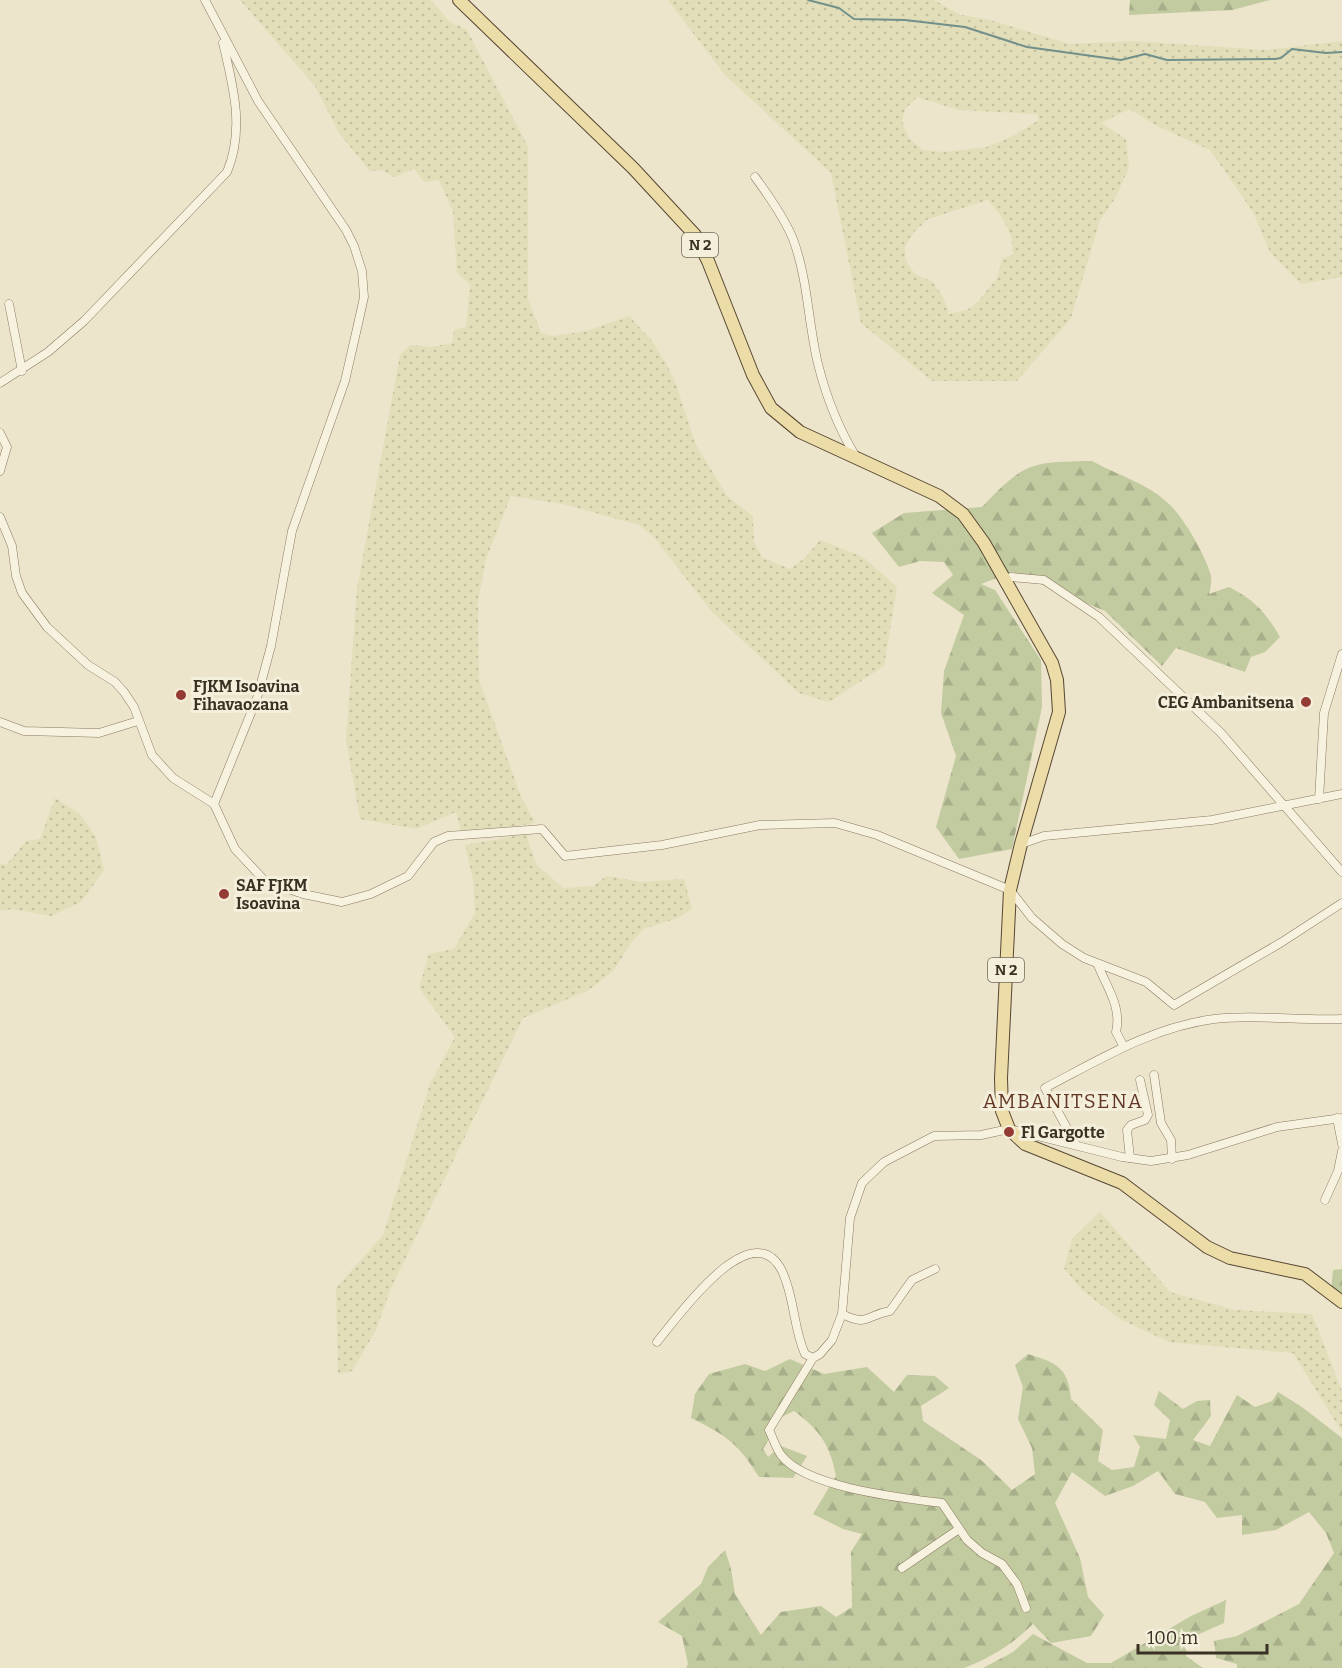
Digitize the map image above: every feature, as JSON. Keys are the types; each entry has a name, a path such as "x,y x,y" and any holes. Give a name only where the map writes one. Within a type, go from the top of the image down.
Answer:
{"main road":[{"name":"N 2","path":"459,0 682,217 695,235 708,261 753,375 771,408 800,432 939,496 954,506 973,527 1052,663 1057,680 1059,712 1010,890 1001,1078 1002,1111 1009,1129"},
{"path":"1009,1129 1025,1144 1122,1183 1207,1247 1230,1258 1305,1274 1342,1302"}],"street":[{"path":"205,0 258,101 346,230 362,271 364,297 345,381 292,531 271,646 257,698 214,804"},
{"path":"0,383 22,371 84,321 227,172 233,158 238,130 233,88 220,32"},
{"path":"755,177 792,237 801,264 818,365 830,402 857,458"},
{"path":"9,304 22,371"},
{"path":"0,433 7,447 0,471"},
{"path":"0,517 12,546 21,593 47,627 87,665 115,682 134,707 152,755 173,778 214,804 235,849 265,881 303,894 342,902 370,894 408,876 434,842 448,836 542,829 565,856 662,845 760,825 835,823 877,835 1010,890 1032,918 1062,944 1098,964 1146,982 1174,1005 1282,942 1342,903"},
{"path":"1004,579 1011,577 1044,580 1099,617 1221,733 1342,872"},
{"path":"1319,799 1324,713 1342,654"},
{"path":"0,722 24,731 99,733 138,721"},
{"path":"1021,844 1044,836 1212,820 1342,794"},
{"path":"1098,964 1115,1001 1119,1019 1116,1032 1124,1047"},
{"path":"1075,1143 1045,1088 1124,1047 1172,1028 1212,1020 1342,1019"},
{"path":"1154,1075 1161,1123 1171,1140 1172,1159"},
{"path":"1130,1158 1127,1130 1131,1125 1145,1120 1148,1114 1140,1080"},
{"path":"1026,1608 1017,1584 1002,1564 982,1553 967,1540 942,1503 894,1497 813,1478 782,1456 769,1430 813,1358 820,1354 832,1340 842,1314 850,1218 856,1194 871,1173 909,1148 934,1136 981,1135 1009,1129 1151,1161 1172,1159 1277,1127 1340,1118 1342,1144"},
{"path":"1325,1200 1338,1171 1342,1151"},
{"path":"657,1342 695,1297 729,1263 747,1254 759,1252 771,1256 780,1268 792,1293 801,1344 805,1354 813,1358"},
{"path":"842,1314 854,1320 866,1322 890,1311 912,1280 935,1269"},
{"path":"902,1568 959,1528"}],"shaded area":[{"path":"240,0 431,0 449,21 467,30 528,147 528,299 541,333 553,336 587,331 629,316 652,341 666,363 677,387 695,443 727,496 753,516 754,542 762,557 790,569 807,556 820,540 863,557 897,587 884,666 829,702 799,693 711,611 654,537 639,525 563,504 511,496 486,559 478,601 479,680 520,794 535,823 462,835 456,812 416,829 360,819 346,740 357,589 400,355 410,345 431,347 452,343 454,330 466,327 470,284 457,273 453,211 439,180 424,182 414,169 394,177 382,170 370,171 339,133 315,86"},
{"path":"668,0 934,0 961,15 986,19 1070,44 1134,41 1266,50 1342,41 1342,277 1301,284 1270,252 1253,212 1210,150 1159,127 1129,109 1101,123 1126,139 1129,168 1114,200 1100,220 1071,318 1017,381 932,381 861,323 831,173 725,75","holes":["917,97 959,110 1037,114 1039,120 1011,137 987,147 944,152 923,150 909,138 902,121 905,109","988,200 1003,219 1011,236 1013,255 1002,259 997,278 977,303 967,310 949,314 943,297 933,282 915,274 908,264 905,259 905,246 915,231 928,219"]},
{"path":"55,798 80,814 96,837 104,870 81,902 51,916 12,909 0,911 0,863 6,865 26,841 40,839"},
{"path":"526,834 536,864 563,888 593,886 607,876 641,882 684,879 692,909 678,918 643,929 613,971 589,990 523,1018 391,1288 376,1330 352,1371 338,1374 336,1288 383,1235 430,1084 455,1037 419,988 429,954 454,949 475,913 473,879 465,845"},
{"path":"1100,1212 1170,1292 1235,1310 1312,1314 1342,1391 1342,1432 1293,1353 1169,1342 1120,1319 1082,1290 1064,1268 1072,1239"}],"green space":[{"path":"1130,0 1270,0 1232,10 1129,15"},
{"path":"1092,461 1142,485 1169,504 1188,528 1204,558 1211,576 1209,594 1229,587 1238,592 1259,608 1280,637 1265,652 1251,657 1245,672 1176,648 1162,666 1105,611 1012,572 981,584 995,590 1041,660 1042,707 1012,849 959,859 936,827 956,756 941,713 944,671 964,615 932,593 953,575 944,562 920,561 899,567 872,533 904,513 982,507 1019,473 1041,464"},
{"path":"1342,1269 1342,1302 1331,1291 1333,1270"},
{"path":"1028,1354 1047,1360 1064,1373 1071,1399 1103,1430 1098,1461 1112,1470 1134,1467 1140,1447 1133,1435 1166,1439 1170,1420 1154,1405 1159,1391 1183,1409 1197,1401 1210,1400 1211,1416 1193,1440 1210,1446 1237,1395 1255,1407 1272,1401 1278,1392 1302,1407 1342,1438 1342,1668 1237,1668 1237,1664 1216,1658 1214,1641 1237,1636 1299,1604 1334,1553 1326,1533 1309,1512 1276,1530 1242,1535 1242,1515 1217,1518 1205,1502 1175,1494 1158,1471 1133,1486 1105,1496 1072,1472 1055,1503 1080,1558 1088,1597 1104,1615 1091,1636 1051,1643 1033,1624 1001,1650 964,1668 686,1668 688,1664 682,1636 658,1622 701,1584 708,1567 725,1550 735,1594 761,1635 781,1612 821,1606 836,1617 852,1607 851,1552 862,1534 843,1529 813,1514 836,1476 831,1455 822,1439 811,1425 794,1411 775,1420 772,1434 763,1449 768,1457 781,1446 807,1456 793,1478 759,1477 745,1456 731,1441 691,1418 695,1394 709,1374 745,1364 765,1371 790,1359 824,1374 867,1367 894,1392 907,1375 935,1376 949,1388 921,1406 923,1421 981,1460 1012,1490 1035,1474 1032,1448 1018,1419 1023,1387 1015,1365"},
{"path":"1226,1600 1224,1623 1188,1639 1186,1656 1203,1668 983,1668 1013,1652 1033,1634 1087,1663 1111,1663 1191,1616"}],"waterway":[{"path":"808,0 839,8 854,19 905,20 965,27 1027,47 1121,60 1145,54 1167,60 1275,59 1281,58 1292,49 1326,53 1342,52"}],"place":[{"name":"FJKM Isoavina Fihavaozana","path":"181,695"},
{"name":"CEG Ambanitsena","path":"1306,702"},
{"name":"SAF FJKM Isoavina","path":"224,894"},
{"name":"Fl Gargotte","path":"1009,1132"}],"district":[{"name":"AMBANITSENA","path":"1063,1101"}]}
